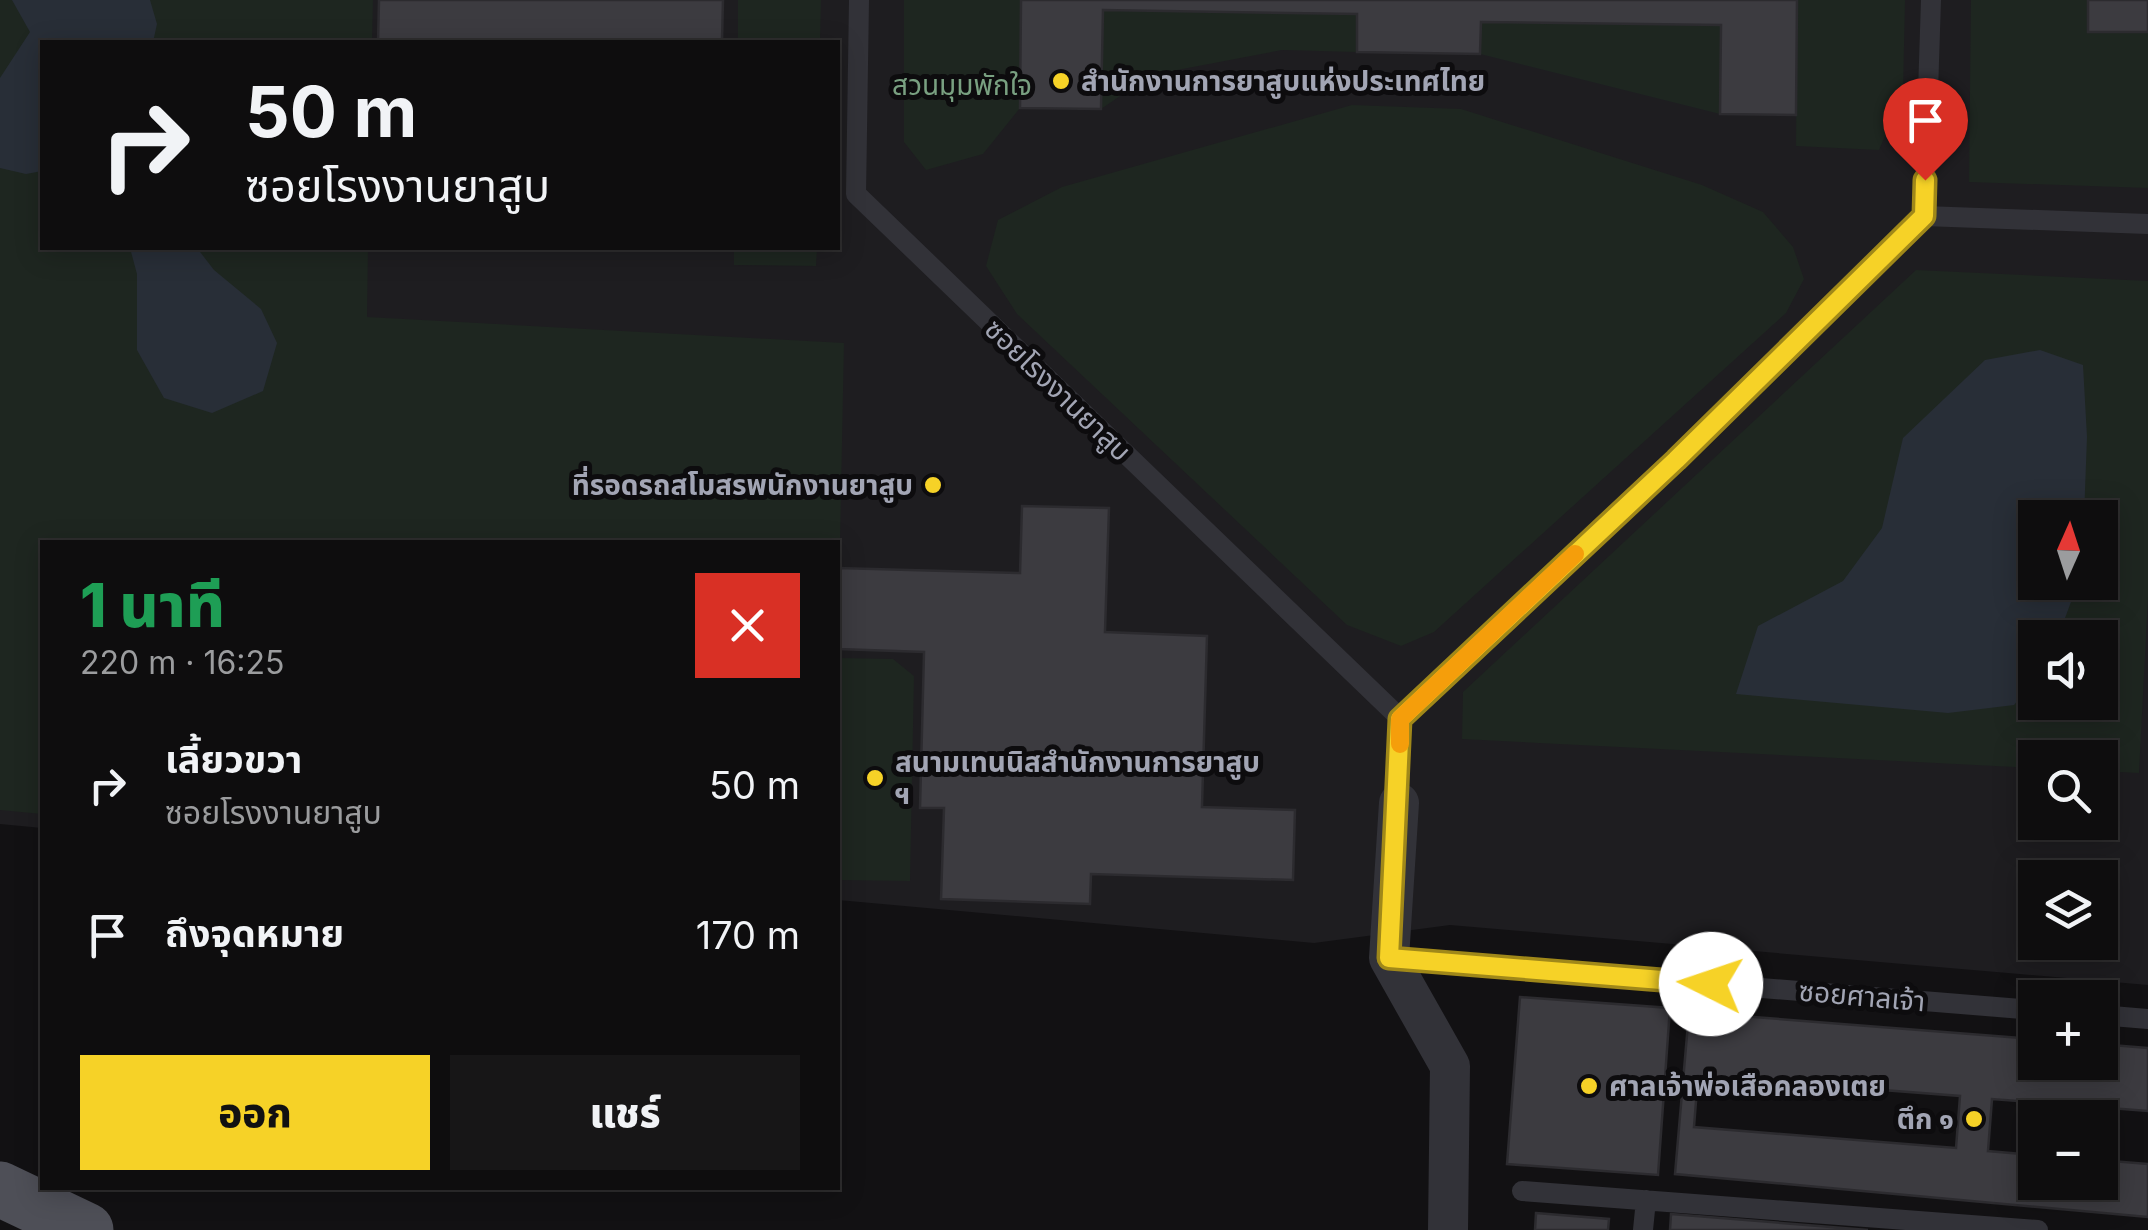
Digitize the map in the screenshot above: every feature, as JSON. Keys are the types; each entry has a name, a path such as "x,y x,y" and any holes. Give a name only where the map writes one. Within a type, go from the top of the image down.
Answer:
{"main road":[{"path":"0,1189 86,1230"}],"street":[{"path":"1399,802 1389,958 1450,1066 1448,1230"}],"lane":[{"name":"ซอยโรงงานยาสูบ","path":"859,0 856,194 1400,719"},
{"path":"1399,802 1400,719 1676,460 1924,216 1930,0"},
{"path":"1924,216 2148,224"},
{"name":"ซอยศาลเจ้า","path":"1389,958 2018,1009"},
{"path":"2118,1016 2148,1019"},
{"path":"1522,1191 2038,1230"},
{"path":"1643,1230 1646,1200"}],"shaded area":[{"path":"0,0 2148,0 2148,985 1450,925 1314,943 840,900 840,540 40,540 40,828 0,824"},
{"path":"12,0 150,0 157,24 153,40 40,40 40,171 26,174 0,168 0,78 30,32"},
{"path":"131,250 199,250 214,270 261,309 277,343 263,391 212,413 164,398 137,350 137,274"},
{"path":"2040,350 2083,365 2087,437 2085,500 2018,500 2018,600 2072,600 2064,620 2018,620 2018,700 2014,705 1948,713 1736,694 1758,626 1843,581 1882,528 1903,438 1985,360"}],"green space":[{"path":"0,0 373,0 372,40 40,40 40,250 368,250 367,317 844,343 840,543 40,540 40,814 0,810"},
{"path":"738,0 821,0 820,40 738,40"},
{"name":"สวนมุมพักใจ","path":"904,0 1021,0 1020,108 983,154 926,170 904,142"},
{"path":"1797,0 1905,0 1903,93 1879,150 1796,146"},
{"path":"1971,0 2148,0 2148,188 1969,182"},
{"path":"1103,10 1357,14 1357,52 1282,50 1151,75 1101,109"},
{"path":"1481,22 1721,25 1720,114 1480,54"},
{"path":"1352,105 1461,109 1702,185 1763,212 1793,247 1804,279 1786,313 1434,632 1401,646 1347,625 1017,314 986,266 998,220 1062,187"},
{"path":"734,250 817,250 816,266 734,265"},
{"path":"1916,270 2148,281 2148,597 2139,773 2118,772 2118,740 2018,740 2018,767 1462,739 1463,692"},
{"name":"สนามเทนนิสสำนักงานการยาสูบ ฯ","path":"840,658 893,659 914,676 910,881 840,880"}],"building":[{"path":"379,0 723,0 722,40 378,40"},
{"name":"สำนักงานการยาสูบแห่งประเทศไทย","path":"1021,0 1797,0 1796,115 1720,114 1721,25 1481,22 1480,54 1357,52 1357,14 1103,10 1101,109 1020,108"},
{"path":"2088,0 2148,0 2148,32 2088,32"},
{"path":"1022,506 1109,508 1105,632 1207,636 1202,807 1295,810 1293,880 1091,874 1090,904 941,899 944,808 920,808 924,652 840,649 840,568 1020,573"},
{"name":"ศาลเจ้าพ่อเสือคลองเตย","path":"1520,997 1670,1008 1658,1175 1507,1164"},
{"name":"ตึก ๑","path":"1689,1012 2018,1038 2018,1080 2118,1080 2118,1046 2148,1048 2148,1111 2118,1109 2118,1100 1992,1099 1988,1151 2018,1154 2018,1200 2118,1200 2118,1162 2148,1164 2148,1217 1675,1174","holes":["1698,1076 1960,1096 1956,1148 1694,1127"]},
{"path":"1536,1213 1609,1219 1608,1230 1535,1230"},
{"path":"1671,1214 1868,1230 1670,1230"}],"slow traffic":[{"path":"1400,744 1400,719 1575,554"}],"place":[{"name":"สำนักงานการยาสูบแห่งประเทศไทย","path":"1061,81"},
{"name":"ที่รอดรถสโมสรพนักงานยาสูบ","path":"933,485"},
{"name":"สนามเทนนิสสำนักงานการยาสูบ ฯ","path":"875,778"},
{"name":"ศาลเจ้าพ่อเสือคลองเตย","path":"1589,1086"},
{"name":"ตึก ๑","path":"1974,1119"}],"route":[{"path":"1711,984 1389,958 1400,719 1676,460 1924,216 1925,180"}]}
